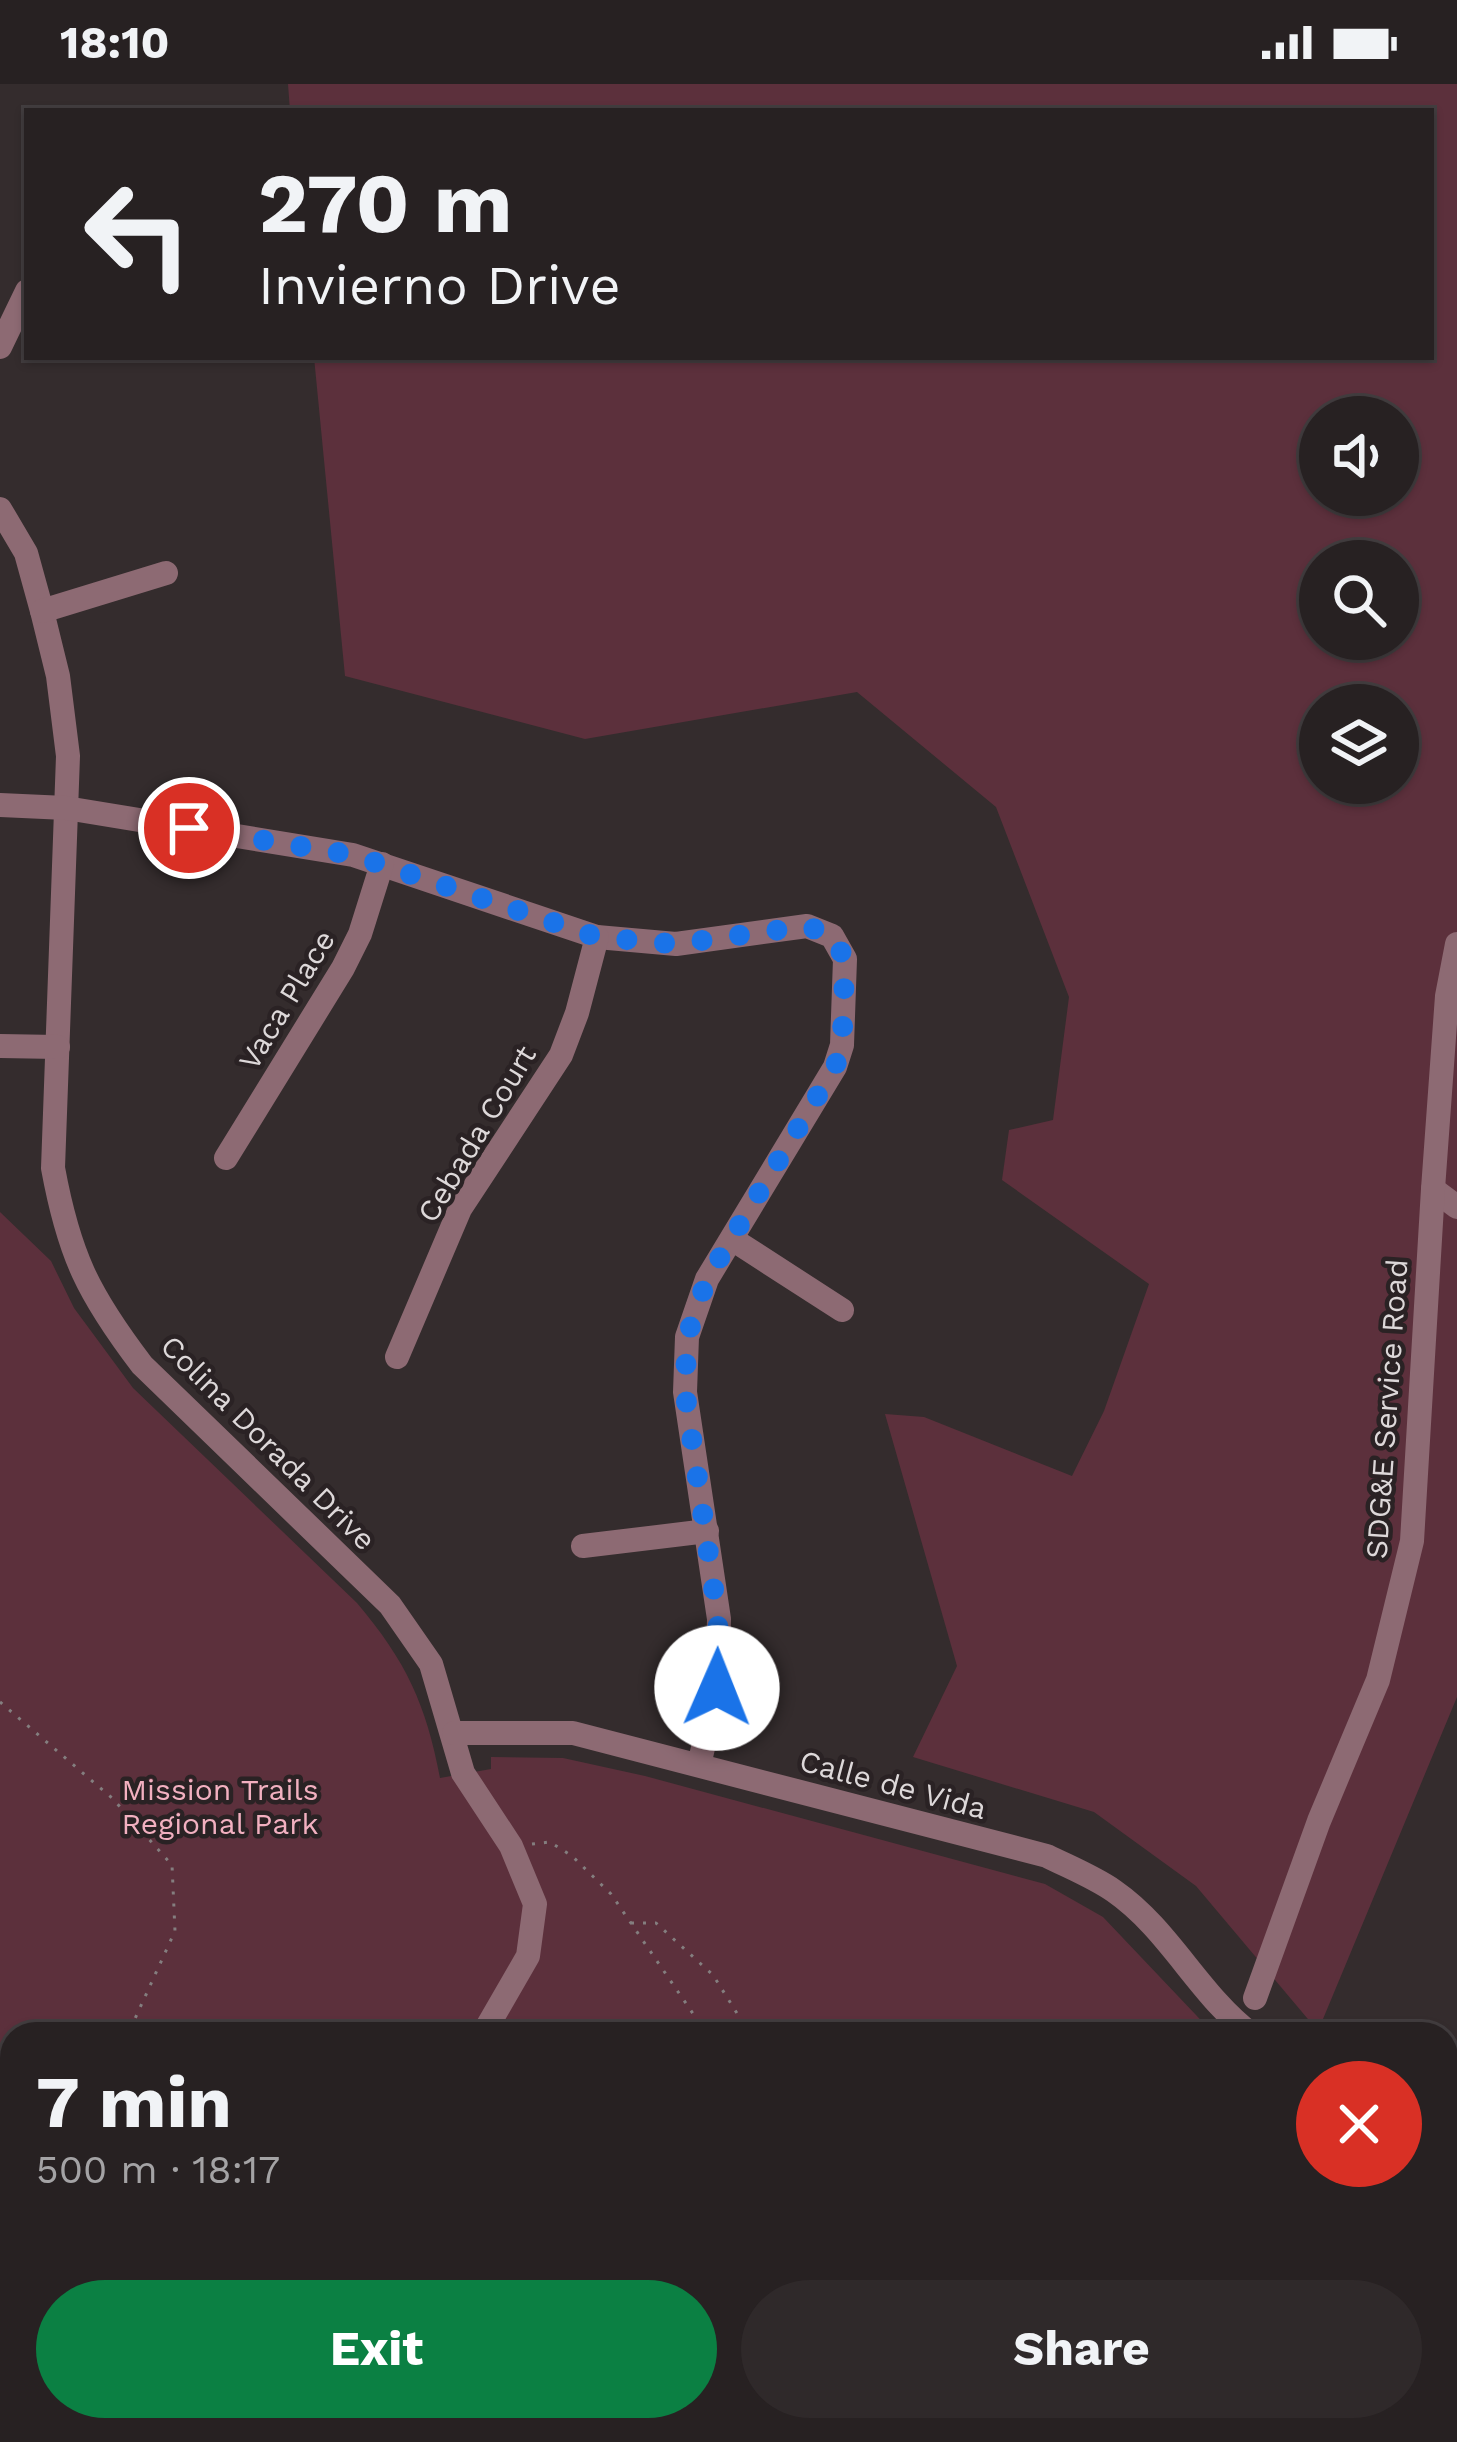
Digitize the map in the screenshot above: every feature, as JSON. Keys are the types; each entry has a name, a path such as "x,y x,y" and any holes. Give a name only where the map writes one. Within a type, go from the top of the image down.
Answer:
{"street":[{"path":"0,347 24,297"},
{"name":"Colina Dorada Drive","path":"0,508 26,554 42,611 58,676 68,756 52,1168 76,1263 112,1326 142,1365 390,1605 431,1664 463,1773 511,1846"},
{"path":"42,611 166,573"},
{"path":"0,806 66,808 353,855 597,937 676,944 807,926 832,936 845,959 842,1046 835,1067 707,1279 687,1337 685,1392 718,1619 717,1688 699,1765"},
{"name":"Vaca Place","path":"226,1159 343,968 360,934 382,864"},
{"name":"Cebada Court","path":"397,1357 460,1209 561,1055 578,1012 597,937"},
{"name":"SDG&E Service Road","path":"1256,1998 1302,1864 1378,1680 1412,1541 1432,1189 1448,996 1457,944"},
{"path":"0,1046 58,1047"},
{"path":"1432,1189 1457,1207"},
{"path":"732,1238 842,1310"},
{"path":"584,1546 706,1531"},
{"name":"Calle de Vida","path":"454,1733 573,1733 1048,1856 1116,1892 1172,1946 1235,2022"},
{"path":"490,2022 528,1956 533,1921 535,1904 511,1846"}],"path":[{"path":"0,1702 112,1798 172,1865 176,1931 134,2022"},
{"path":"511,1846 550,1842 572,1856 611,1894 699,2022"},
{"path":"630,1923 656,1923 713,1975 742,2022"}],"green space":[{"path":"288,84 1457,84 1457,1697 1322,2022 1310,2022 1196,1886 1094,1812 913,1757 957,1666 885,1414 924,1417 1072,1476 1104,1411 1149,1284 1002,1180 1009,1130 1053,1120 1069,997 996,807 857,692 585,739 345,676 314,360 1434,360 1434,108 290,108"},
{"name":"Mission Trails Regional Park","path":"0,1212 51,1261 74,1308 133,1388 374,1624 412,1684 440,1778 491,1769 491,1757 563,1758 1045,1884 1103,1917 1203,2022 0,2022"}],"route":[{"path":"189,828 353,855 597,937 676,944 807,926 832,936 845,959 842,1046 835,1067 707,1279 687,1337 685,1392 718,1619 717,1688"}]}
